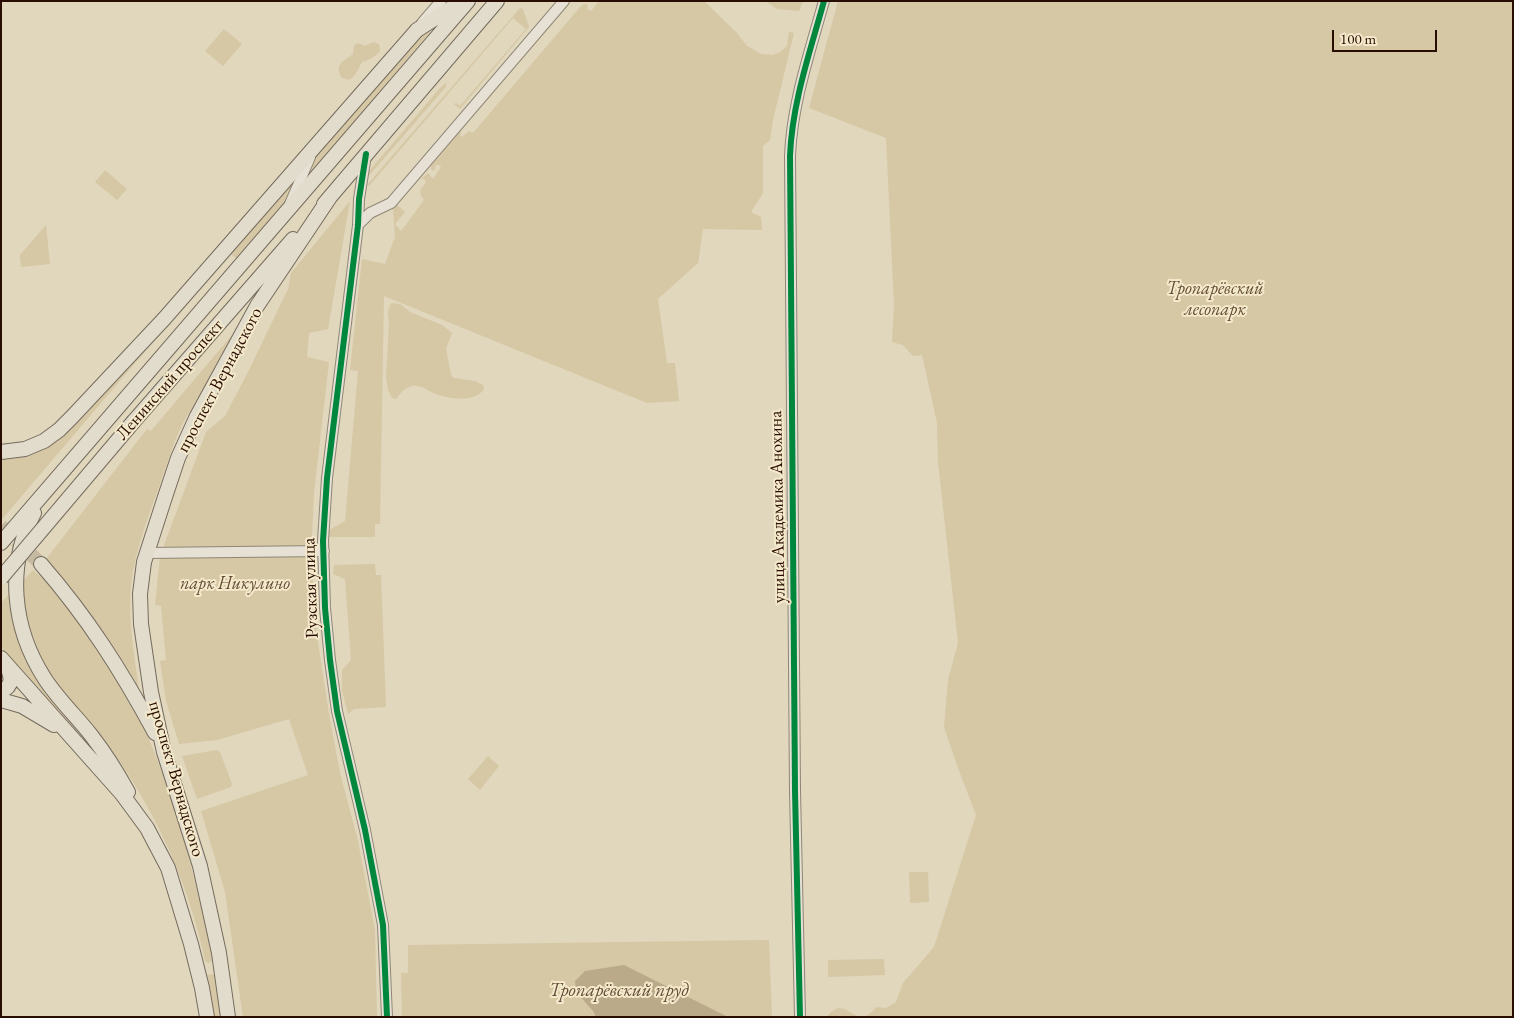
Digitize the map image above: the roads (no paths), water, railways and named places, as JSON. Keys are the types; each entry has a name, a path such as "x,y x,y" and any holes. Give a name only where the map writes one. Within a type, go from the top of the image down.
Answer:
{"main road":[{"path":"1,452 15,451 34,446 59,430 164,319 416,30 462,1"},
{"name":"Ленинский проспект","path":"1,543 468,1"},
{"name":"Ленинский проспект","path":"1,578 134,421 498,1"},
{"name":"проспект Вернадского","path":"228,1017 219,953 200,866 164,752 151,692 141,624 140,594 147,553 178,458 197,416 257,306 330,197"},
{"path":"44,493 24,532 17,560 16,595 24,632 32,655 45,679 104,752 147,828"},
{"path":"41,564 67,595 108,651 134,694 164,752"},
{"path":"1,692 8,688 11,680 8,669 2,659"},
{"path":"2,659 73,740"},
{"path":"1,700 22,706 34,712 73,740"},
{"name":"проспект Вернадского","path":"73,740 122,794 147,828 168,868 195,959 207,1017"},
{"path":"195,959 202,969 211,969 218,961 219,953"}],"street":[{"path":"416,30 440,1"},
{"path":"358,225 370,213 391,203 564,1"},
{"name":"улица Академика Анохина","path":"800,1017 795,782 790,156 792,128 798,98 824,1"},
{"path":"285,213 314,147"},
{"name":"Рузская улица","path":"366,154 359,199 358,225 326,487 324,551 326,626 334,692 383,925 387,1017"},
{"path":"147,553 324,551"}],"water":[{"name":"Тропарёвский пруд","path":"624,965 728,1017 596,1017 576,992 575,981 585,971"}],"tunnel":[{"path":"1,526 41,564"}],"park label":[{"name":"Тропарёвский лесопарк","path":"1215,299"},
{"name":"парк Никулино","path":"235,584"}]}
